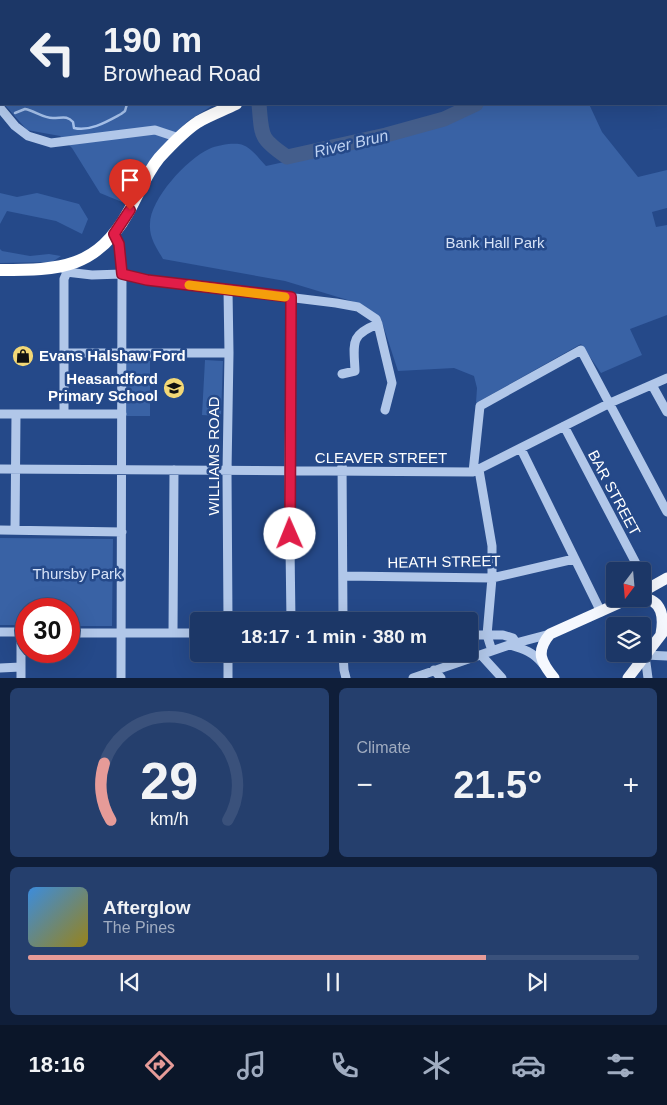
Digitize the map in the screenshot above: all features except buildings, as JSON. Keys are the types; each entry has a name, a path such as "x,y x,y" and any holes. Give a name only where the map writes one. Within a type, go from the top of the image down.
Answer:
{"highway":[{"path":"0,270 66,269 92,254 111,237 122,223 158,159 197,122 234,105"}],"main road":[{"path":"651,587 667,578"},
{"path":"651,600 658,604 664,619 664,631 651,648"},
{"path":"554,678 543,664 541,655 544,641 550,634 609,608"},
{"path":"628,678 640,662"}],"street":[{"path":"0,108 15,126 28,136 51,143 155,130 179,138"},
{"path":"111,237 119,244 122,274 120,354 122,414 121,678"},
{"path":"64,414 64,279 66,269 92,275 122,274 147,280 336,302 358,307 376,319 378,324 392,383 385,410"},
{"name":"WILLIAMS ROAD","path":"228,290 228,612"},
{"path":"291,297 289,471 291,612"},
{"path":"342,374 355,371 354,346 358,334 364,329 378,324"},
{"path":"492,651 487,635 492,578 492,546 476,471 480,406 581,350 596,375 667,512"},
{"path":"64,353 229,353"},
{"name":"CLEAVER STREET","path":"0,469 476,471 610,403 667,378"},
{"path":"652,385 667,412"},
{"path":"0,414 122,414"},
{"path":"15,530 16,414"},
{"name":"BAR STREET","path":"564,426 635,562"},
{"path":"521,449 601,612"},
{"path":"342,458 343,612"},
{"path":"173,633 174,470"},
{"path":"0,530 122,532"},
{"name":"HEATH STREET","path":"343,576 492,578 574,559"},
{"path":"0,632 15,632"},
{"path":"80,632 190,633"},
{"path":"478,655 550,634"},
{"path":"478,635 503,635 513,638 513,644"},
{"path":"513,644 528,650 543,664"},
{"path":"481,655 502,678"},
{"path":"651,657 667,656"},
{"path":"228,662 228,678"},
{"path":"344,662 346,678"},
{"path":"413,678 455,662"},
{"path":"646,662 648,678"},
{"path":"21,663 21,678"},
{"path":"0,668 21,668"},
{"path":"434,670 441,678"}],"green space":[{"path":"5,105 213,105 188,121 154,155 122,202 100,193 72,148 60,136 27,130"},
{"name":"Bank Hall Park","path":"484,105 589,105 602,132 638,177 667,170 667,208 652,212 656,227 667,225 667,315 630,329 642,355 601,373 581,344 476,403 477,388 474,376 454,368 398,371 381,319 361,304 285,281 163,259 152,238 150,224 152,214 163,192 190,161 212,148 229,144 243,145 251,150 266,166 425,131"},
{"path":"0,193 17,197 37,193 79,204 88,219 82,234 56,221 7,211 0,224"},
{"path":"0,249 30,256 49,254 61,256 52,262 0,263"},
{"path":"205,360 223,361 221,416 202,415"},
{"path":"126,361 150,361 150,416 126,416"},
{"name":"Thursby Park","path":"0,538 113,539 112,626 80,626 80,598 15,598 15,625 0,625"}],"waterway":[{"path":"15,113 25,109 49,118 66,118 73,122 74,128 80,129 99,125 110,120 125,111 127,105"},
{"name":"River Brun","path":"259,105 264,135 271,145 287,157 386,135 444,119 474,105"}],"slow traffic":[{"path":"189,285 285,297"}],"place":[{"name":"Evans Halshaw Ford","path":"23,356"},
{"name":"Heasandford Primary School","path":"174,388"}],"route":[{"path":"130,210 114,234 119,244 122,274 147,280 291,297 290,534"}]}
